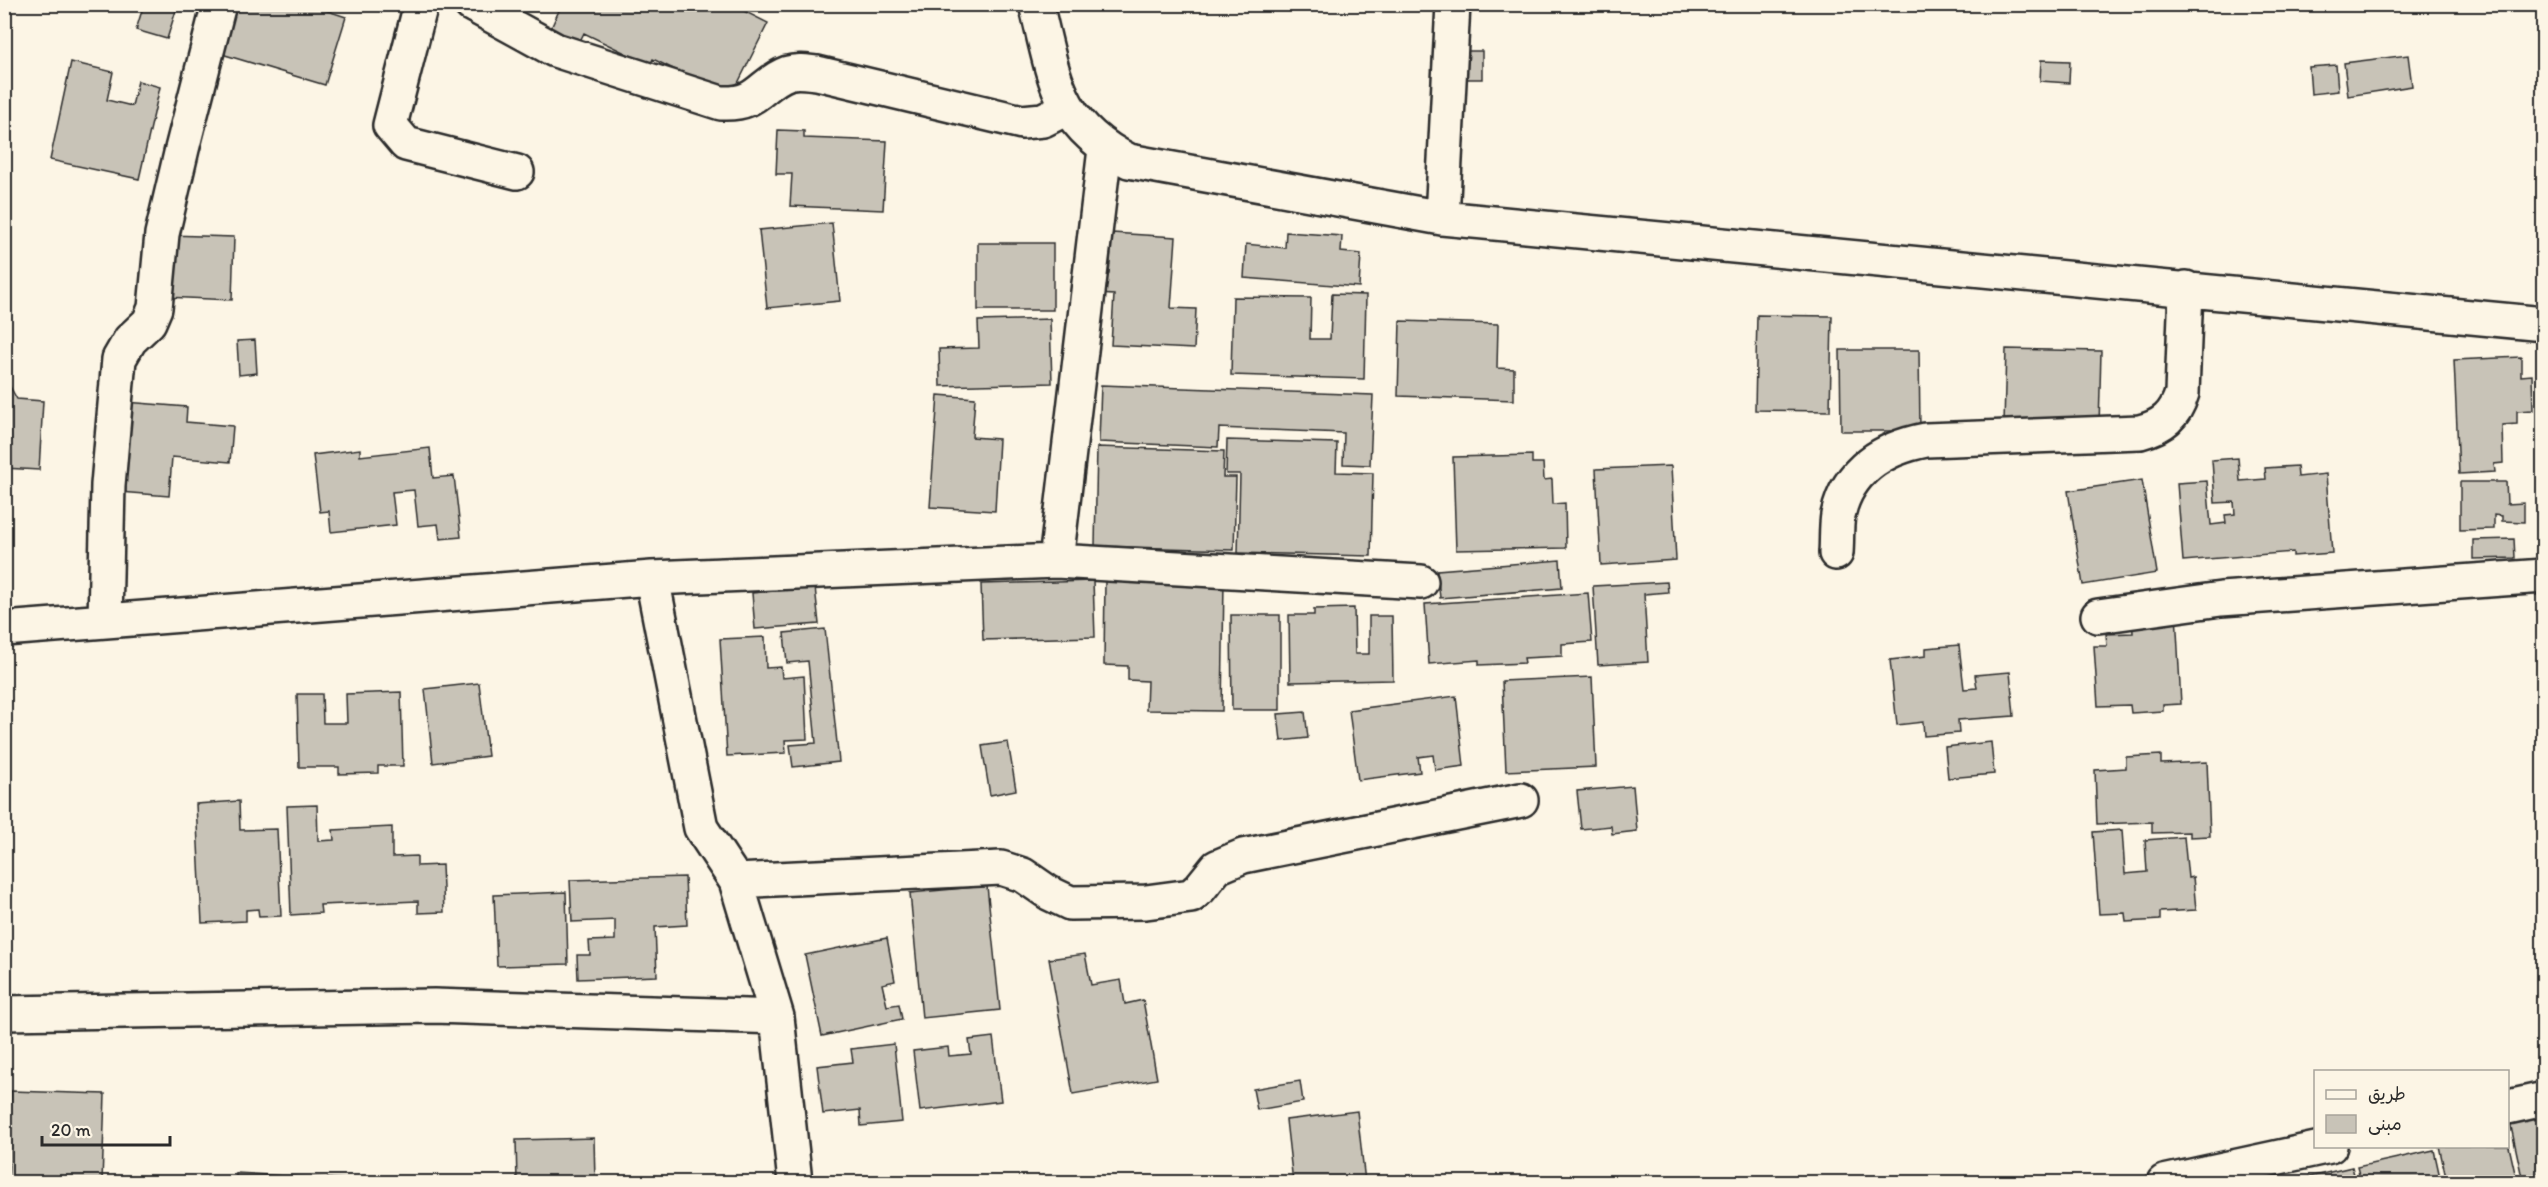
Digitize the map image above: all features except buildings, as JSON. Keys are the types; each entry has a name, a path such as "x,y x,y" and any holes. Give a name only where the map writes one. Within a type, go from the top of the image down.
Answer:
{"street":[{"path":"105,621 108,485 119,359 130,340 149,322 155,308 162,234 219,4"},
{"path":"421,4 390,125 406,144 517,172"},
{"path":"471,4 555,50 722,103 738,104 763,91 789,73 803,72 817,73 1001,119 1022,122 1043,120 1067,108"},
{"path":"1036,4 1052,66 1067,108 1083,131 1105,149 1129,160 1154,166 1442,218 2544,324"},
{"path":"1442,218 1453,4"},
{"path":"1056,561 1105,149"},
{"path":"1836,552 1838,515 1846,492 1860,472 1872,461 1901,444 1926,440 2140,432 2155,428 2168,420 2178,408 2182,393 2186,288"},
{"path":"4,629 652,578 1056,561 1421,582"},
{"path":"2098,616 2221,599 2544,576"},
{"path":"652,578 701,828 736,880 777,1017 795,1182"},
{"path":"736,880 1001,868 1023,875 1049,893 1071,903 1146,902 1191,896 1217,867 1243,856 1521,800"},
{"path":"4,1013 434,1006 777,1017"},
{"path":"2509,1107 2544,1099"},
{"path":"2164,1182 2321,1148"}]}
